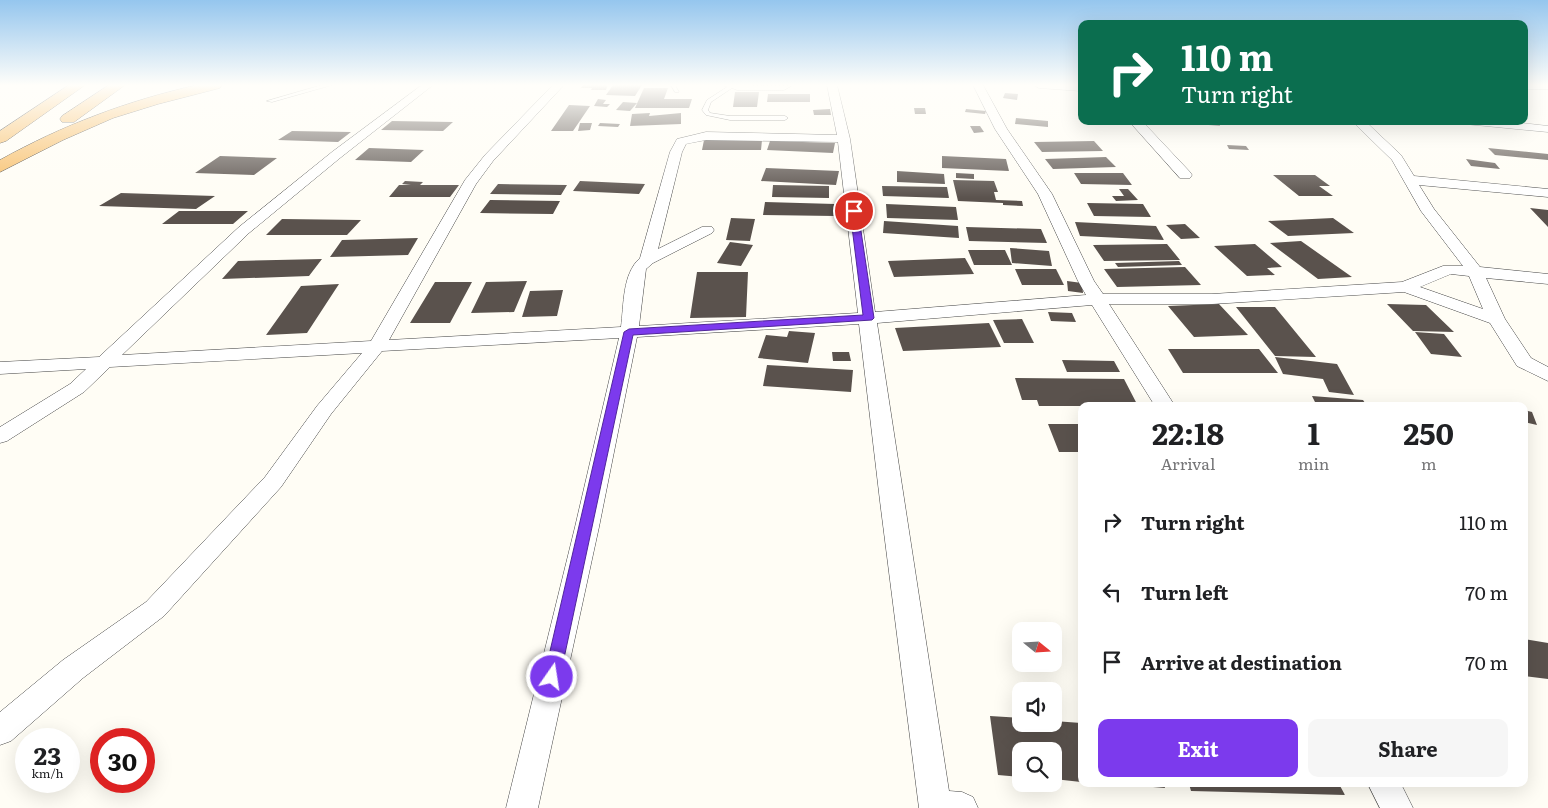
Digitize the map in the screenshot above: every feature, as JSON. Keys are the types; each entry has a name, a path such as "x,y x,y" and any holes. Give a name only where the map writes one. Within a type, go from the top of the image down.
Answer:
{"highway":[{"path":"0,138 23,123"},
{"path":"0,165 62,123"},
{"path":"0,165 89,123"}],"street":[{"path":"0,436 77,388 244,230 378,123"},
{"path":"0,731 73,669 155,609 273,482 324,410 377,346 470,183 489,158 523,123"},
{"path":"840,123 869,318 891,500 944,808"},
{"path":"998,123 1045,194 1086,280 1162,402"},
{"path":"1139,125 1185,175"},
{"path":"1363,125 1389,148 1411,180 1428,211 1476,271 1496,319 1524,362 1548,375"},
{"path":"1504,125 1548,129"},
{"path":"646,260 676,152 681,142 706,136 844,139"},
{"path":"1411,180 1548,193"},
{"path":"522,808 587,528 629,332 636,275 639,267 646,260 707,230"},
{"path":"0,368 869,318 1098,299 1212,299 1405,287 1449,269 1548,279"},
{"path":"1405,287 1496,319"},
{"path":"1386,787 1397,808"}],"building":[{"path":"390,123 452,123 443,131 381,130"},
{"path":"557,123 579,123 573,131 551,131"},
{"path":"580,123 592,123 590,130 578,131"},
{"path":"600,123 620,124 618,127 598,126"},
{"path":"631,123 681,123 681,124 630,126"},
{"path":"1048,123 1048,127 1015,124"},
{"path":"970,126 980,126 984,132 974,133"},
{"path":"292,131 351,132 338,142 278,140"},
{"path":"704,140 762,140 761,150 702,150"},
{"path":"770,141 835,143 833,153 767,150"},
{"path":"1094,141 1103,151 1042,152 1034,142"},
{"path":"1227,145 1246,146 1249,150 1229,149"},
{"path":"369,148 424,150 411,162 355,160"},
{"path":"1488,148 1548,154 1548,160 1495,155"},
{"path":"220,156 277,158 254,175 195,173"},
{"path":"942,156 1006,159 1009,171 942,168"},
{"path":"1106,157 1116,167 1053,169 1045,159"},
{"path":"1466,159 1495,163 1500,169 1471,166"},
{"path":"766,168 839,171 836,185 761,181"},
{"path":"897,171 944,174 945,184 897,182"},
{"path":"956,173 974,174 974,179 956,178"},
{"path":"1074,173 1123,173 1132,185 1081,184"},
{"path":"1273,175 1315,175 1330,186 1319,186 1333,196 1299,196"},
{"path":"953,180 994,181 998,192 994,192 996,200 1022,201 1023,206 958,201"},
{"path":"405,181 423,182 420,185 459,185 450,197 389,197 399,185 411,185 402,184"},
{"path":"580,181 645,184 639,194 573,191"},
{"path":"498,184 567,185 561,195 490,194"},
{"path":"773,185 829,186 829,198 772,197"},
{"path":"882,186 947,187 949,198 883,196"},
{"path":"1119,189 1128,189 1138,200 1116,201 1112,196 1124,196"},
{"path":"121,193 215,196 196,209 99,206"},
{"path":"490,200 560,201 553,214 480,213"},
{"path":"765,202 835,204 835,216 763,215"},
{"path":"1087,203 1143,204 1151,217 1094,216"},
{"path":"886,204 956,207 958,220 887,218"},
{"path":"1530,208 1548,210 1548,227"},
{"path":"179,211 248,211 233,224 162,224"},
{"path":"731,218 755,219 750,241 726,240"},
{"path":"1333,218 1354,233 1288,236 1268,221"},
{"path":"282,219 361,220 347,235 266,235"},
{"path":"884,221 958,226 959,238 883,233"},
{"path":"1075,222 1156,226 1164,240 1080,236"},
{"path":"1185,224 1200,238 1181,239 1166,225"},
{"path":"966,227 1041,229 1047,243 969,241"},
{"path":"418,238 408,255 330,257 342,240"},
{"path":"1301,241 1352,277 1318,279 1270,243"},
{"path":"730,242 753,245 741,266 717,263"},
{"path":"1167,244 1180,260 1104,261 1093,245"},
{"path":"1255,244 1282,267 1267,268 1275,275 1247,276 1214,246"},
{"path":"1010,248 1049,251 1052,266 1012,263"},
{"path":"968,250 1005,250 1012,265 974,265"},
{"path":"965,258 974,274 894,277 888,261"},
{"path":"322,259 309,276 222,279 238,261"},
{"path":"1179,261 1182,265 1118,267 1115,263"},
{"path":"1185,267 1201,285 1117,287 1104,269"},
{"path":"1015,269 1056,269 1064,285 1022,285"},
{"path":"697,272 748,272 746,317 690,318"},
{"path":"527,281 514,312 471,313 486,282"},
{"path":"1067,281 1082,283 1083,293 1068,291"},
{"path":"435,282 472,282 450,323 410,323"},
{"path":"339,284 307,333 266,335 301,286"},
{"path":"563,290 557,316 522,317 530,291"},
{"path":"1219,304 1248,335 1194,337 1168,306"},
{"path":"1387,304 1426,305 1454,332 1413,331"},
{"path":"1236,307 1275,307 1316,357 1275,356"},
{"path":"1048,312 1072,313 1076,322 1051,321"},
{"path":"1022,319 1034,343 1004,343 993,320"},
{"path":"989,323 1001,347 903,351 895,328"},
{"path":"789,331 815,333 808,363 758,358 766,335 787,337"},
{"path":"1415,332 1444,334 1462,357 1431,354"},
{"path":"1168,349 1259,349 1278,373 1183,373"},
{"path":"832,352 849,352 851,361 833,361"},
{"path":"1275,357 1337,364 1354,395 1329,392 1323,379 1283,374"},
{"path":"1062,360 1114,361 1120,372 1067,372"},
{"path":"767,365 853,370 851,392 763,386"},
{"path":"1015,378 1124,379 1136,402 1078,402 1078,406 1039,406 1037,400 1022,400"},
{"path":"1312,396 1363,400 1364,402 1315,402"},
{"path":"1528,411 1532,412 1537,425 1528,423"},
{"path":"1048,424 1078,424 1078,452 1059,452"},
{"path":"1528,640 1548,643 1548,679 1528,676"},
{"path":"990,716 1012,717 1012,732 1062,732 1062,722 1078,723 1078,782 1062,780 1062,742 1012,742 1012,776 998,775"},
{"path":"1190,787 1341,787 1345,795 1191,791"}],"route":[{"path":"552,677 587,528 629,332 869,318 854,211"}]}
